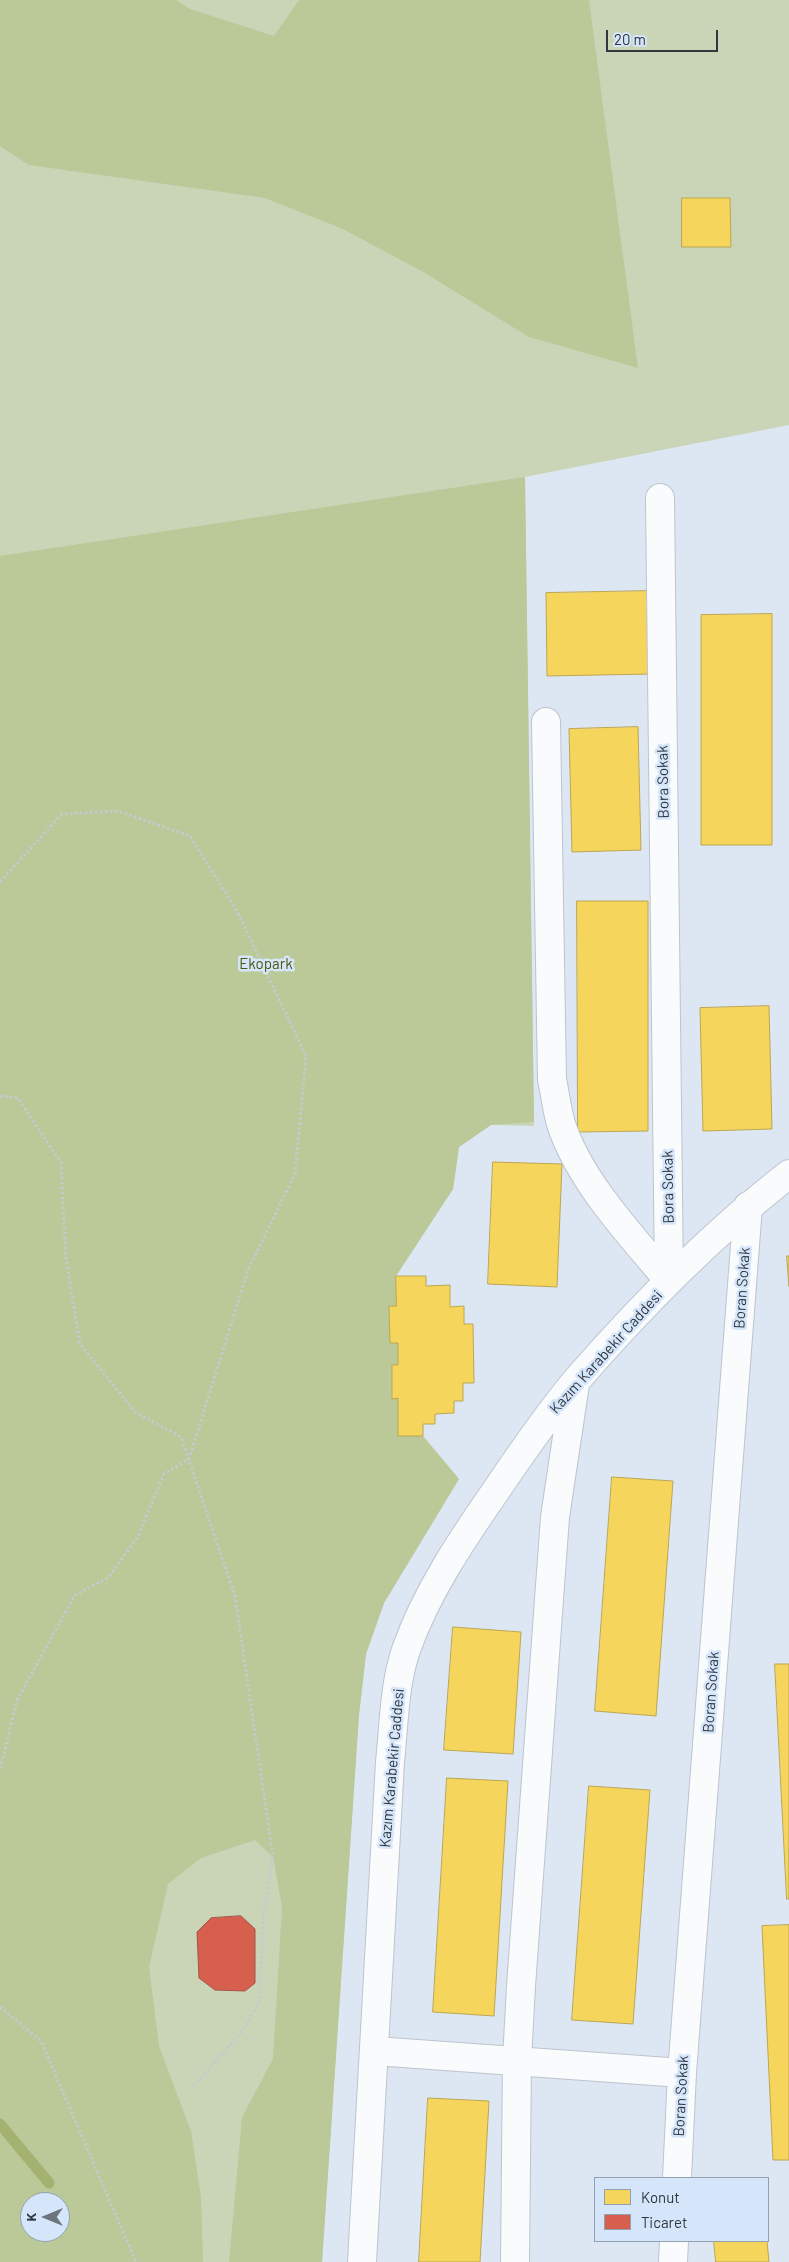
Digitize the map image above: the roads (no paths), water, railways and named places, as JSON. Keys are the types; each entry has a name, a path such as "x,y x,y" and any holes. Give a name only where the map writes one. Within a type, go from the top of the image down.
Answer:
{"street":[{"name":"Bora Sokak","path":"660,498 669,1281"},
{"path":"546,722 552,1079 561,1124 578,1164 615,1216 669,1281"},
{"name":"Kazım Karabekir Caddesi","path":"362,2262 390,1762 396,1696 405,1651 423,1610 459,1544 534,1435 575,1383 669,1281 748,1206 789,1174"},
{"name":"Boran Sokak","path":"677,2177 682,2073 748,1206"},
{"path":"515,2262 517,2060 556,1517 575,1383"},
{"path":"375,2051 682,2073"},
{"path":"673,2262 674,2242"}],"waterway":[{"path":"0,2124 49,2183"}],"park label":[{"name":"Ekopark","path":"266,964"}]}
